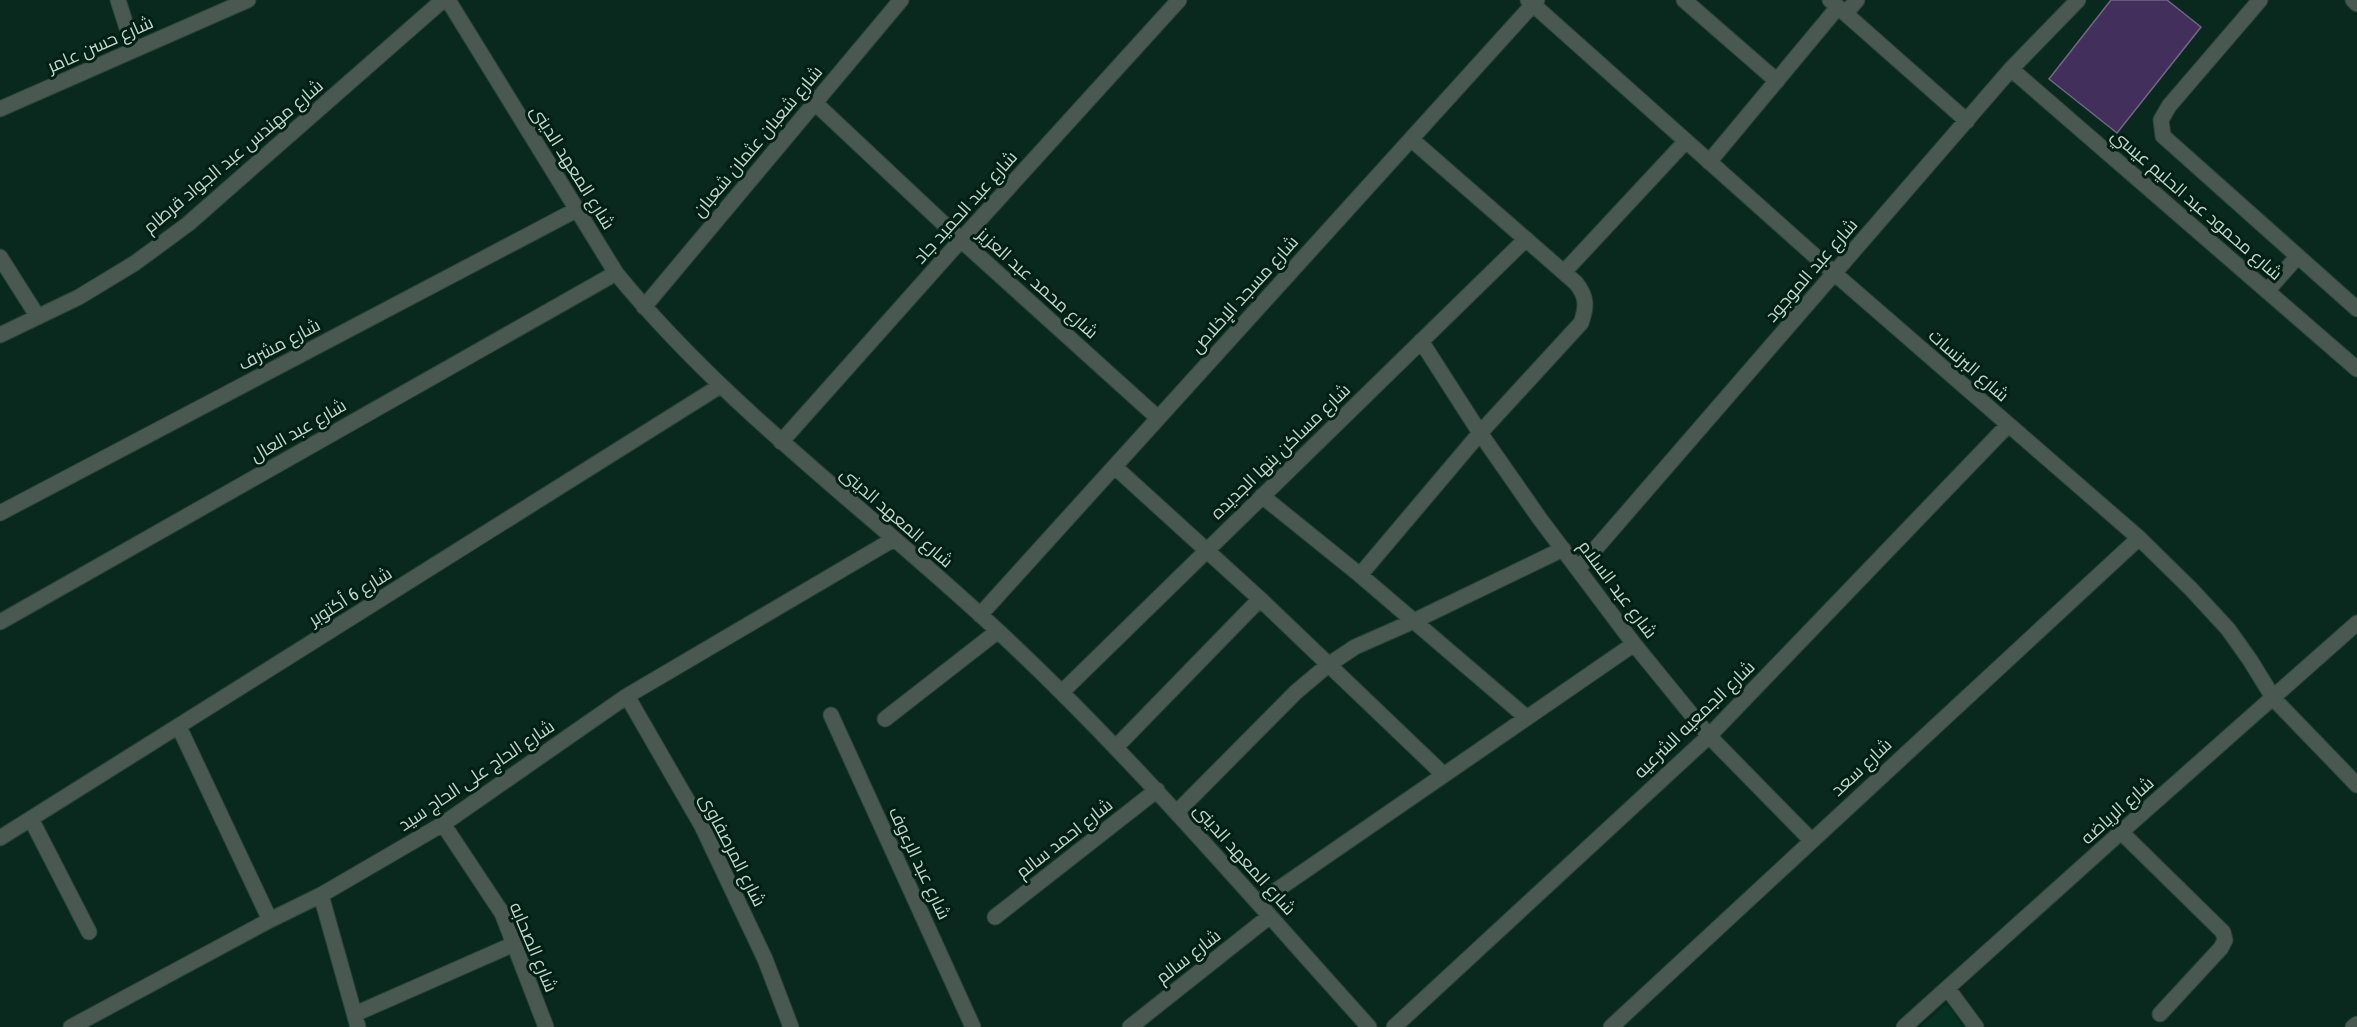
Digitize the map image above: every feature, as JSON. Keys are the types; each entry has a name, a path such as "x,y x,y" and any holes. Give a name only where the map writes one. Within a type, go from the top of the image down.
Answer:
{"street":[{"path":"118,0 134,50"},
{"name":"شارع حسن عامر","path":"0,109 248,0"},
{"name":"شارع مهندس عبد الجواد قرطام","path":"0,335 79,297 135,263 188,225 443,0"},
{"name":"شارع المعهد الدينى","path":"448,0 616,273 644,307 720,386 998,631 1062,692 1157,790 1369,1027"},
{"name":"شارع شعبان عثمان شعبان","path":"644,307 901,0"},
{"name":"شارع عبد الحميد جاد","path":"781,442 1179,0"},
{"path":"1684,0 1777,81"},
{"path":"1709,162 1838,7 1857,0"},
{"name":"شارع عبد الموجود","path":"1578,569 2011,69 2078,0"},
{"path":"2260,0 2169,106 2161,120 2163,136 2357,309"},
{"path":"2353,0 2357,4"},
{"name":"شارع مسجد الإخلاص","path":"980,615 1533,2"},
{"name":"شارع البرنسات","path":"1533,2 1834,273 2139,538 2228,629 2274,699 2357,785"},
{"path":"1838,7 1967,121"},
{"name":"شارع محمود عبد الحليم عيسي","path":"2011,69 2357,369"},
{"name":"شارع محمد عبد العزيز","path":"814,102 961,240 1158,418"},
{"path":"1360,575 1480,433 1581,322 1586,309 1585,294 1564,272 1411,139"},
{"path":"1564,272 1686,141"},
{"name":"شارع مشرف","path":"0,513 576,210"},
{"name":"شارع مساكن بنها الجديده","path":"1062,692 1526,239"},
{"path":"2267,291 2298,256"},
{"path":"0,257 38,317"},
{"name":"شارع عبد العال","path":"0,622 616,273"},
{"name":"شارع عبد السلام","path":"1421,341 1480,433 1634,644 1709,736 1811,840"},
{"name":"شارع 6 أكتوبر","path":"0,838 720,386"},
{"name":"شارع الجمعيه الشرعيه","path":"1394,1027 1709,736 2008,425"},
{"path":"1115,467 1207,550 1443,774"},
{"path":"1262,496 1360,575 1526,717"},
{"name":"شارع سعد","path":"1611,1027 2139,538"},
{"name":"شارع الحاج على الحاج سيد","path":"71,1027 321,895 443,824 627,696 894,539"},
{"path":"1177,812 1296,692 1328,665 1355,647 1563,549"},
{"path":"1116,747 1260,600"},
{"name":"شارع الرياضه","path":"1904,1027 2357,623"},
{"path":"885,718 998,631"},
{"path":"1258,903 1634,644"},
{"name":"شارع المرصفاوى","path":"627,696 702,826 765,959 791,1027"},
{"name":"شارع عبد الرءوف","path":"831,715 973,1027"},
{"path":"179,727 270,920"},
{"name":"شارع احمد سالم","path":"995,917 1157,790"},
{"path":"31,819 89,932"},
{"name":"شارع الصحابه","path":"443,824 502,913 546,1027"},
{"path":"2121,832 2223,932 2225,940 2222,948 2160,1014"},
{"path":"321,895 357,1020 514,944"},
{"name":"شارع سالم","path":"1130,1027 1270,916"},
{"path":"1948,989 1976,1027"},
{"path":"2353,1027 2357,1024"}],"shaded area":[{"path":"1947,1004 1963,1027 1921,1027"}],"building":[{"path":"2111,0 2167,0 2201,27 2117,133 2049,79"}]}
